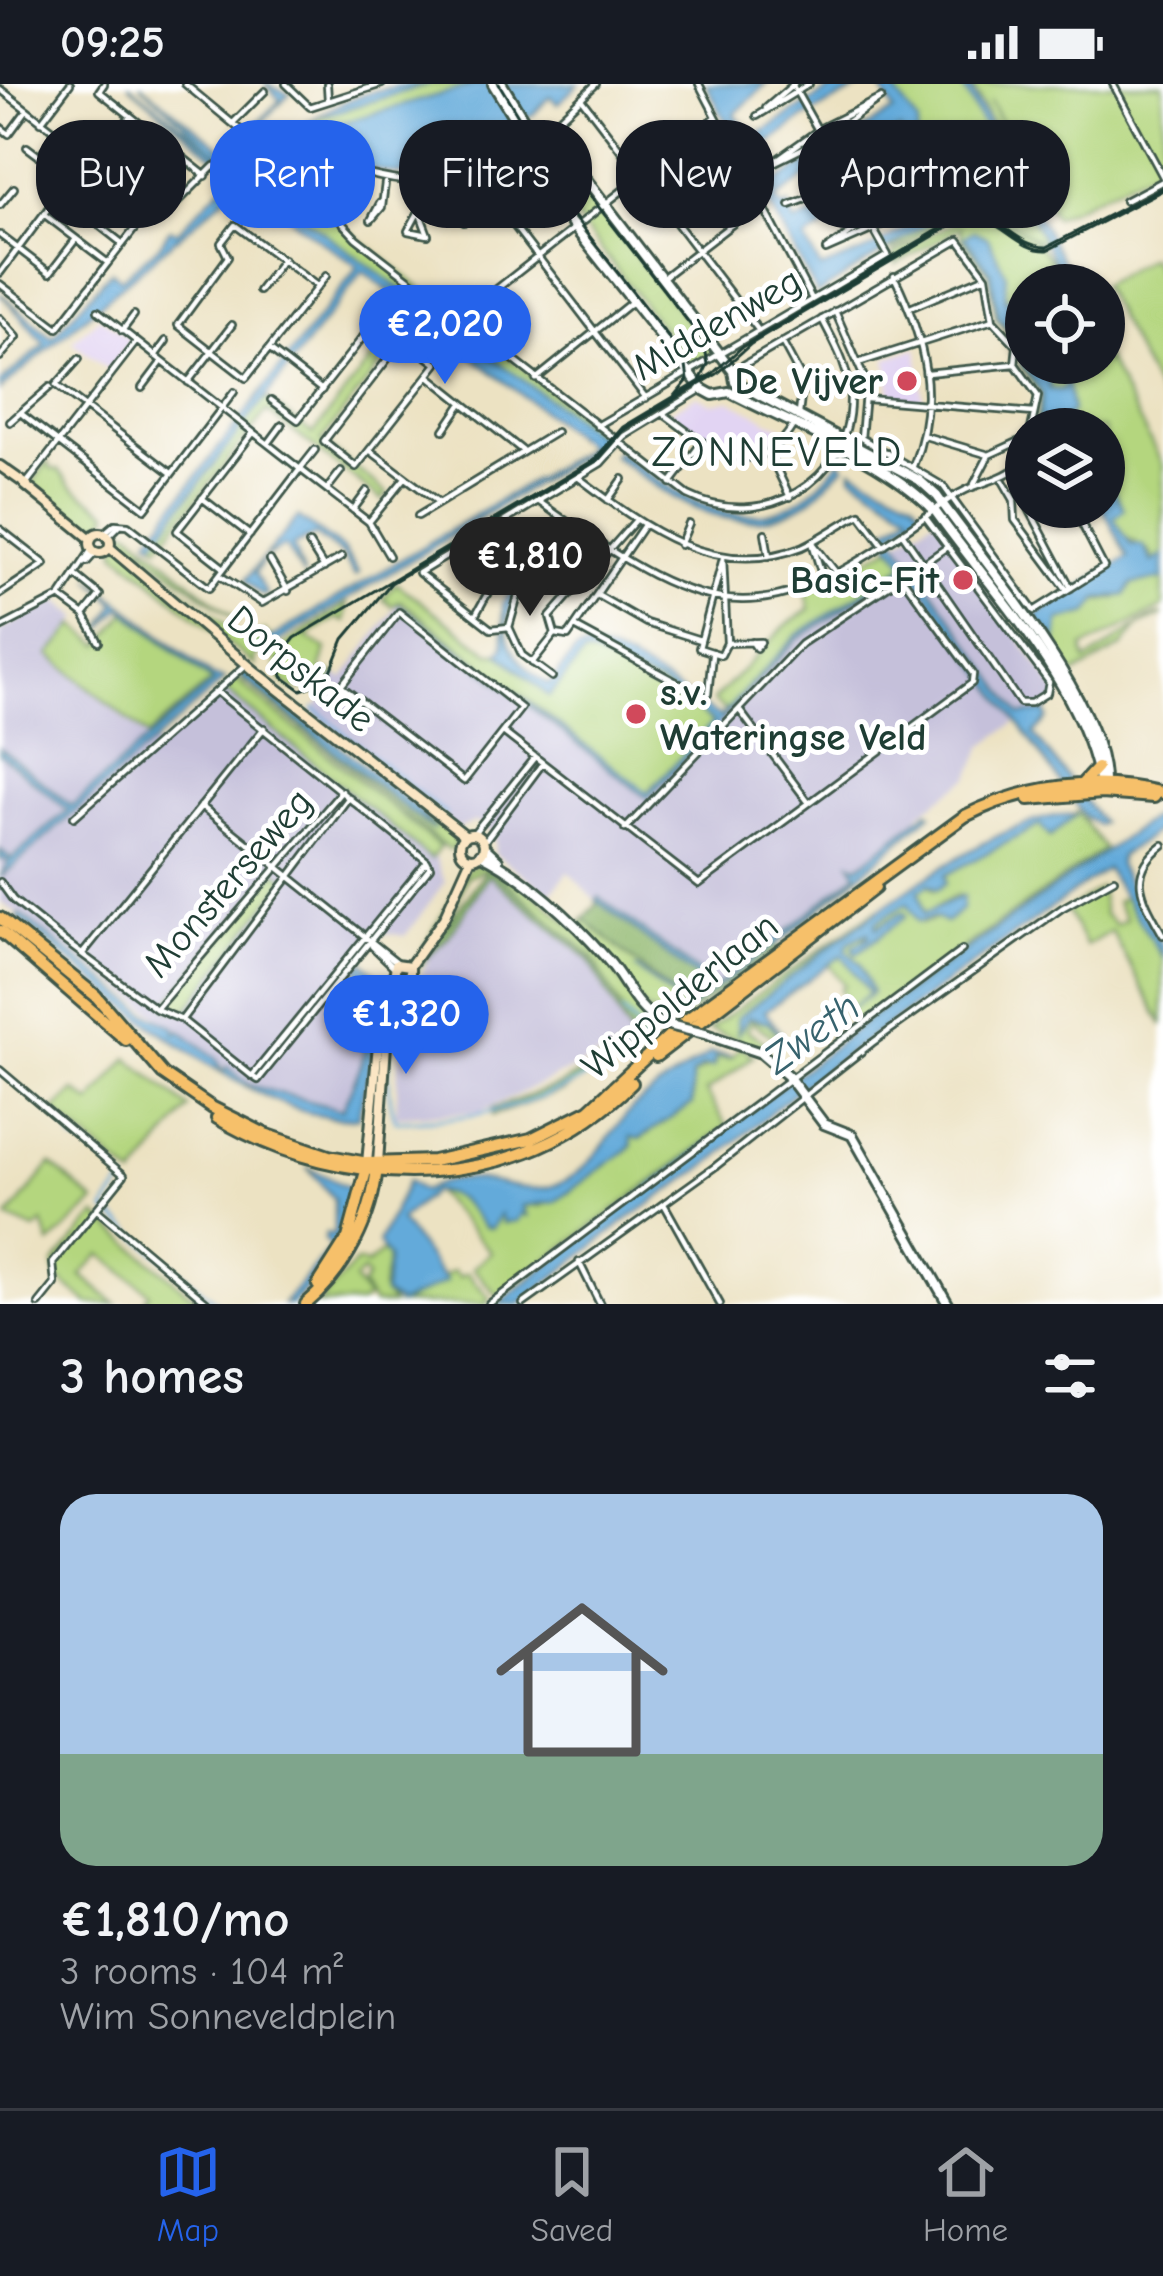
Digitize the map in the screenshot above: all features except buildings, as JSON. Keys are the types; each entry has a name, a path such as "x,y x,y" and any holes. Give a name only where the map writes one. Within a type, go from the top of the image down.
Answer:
{"main road":[{"name":"Dorpskade","path":"0,466 467,837 477,851"},
{"path":"1083,789 1097,768"},
{"name":"Wippolderlaan","path":"0,932 107,1019 156,1076 259,1140 372,1168 466,1167 567,1134 614,1101 660,1052 950,831 1016,801 1059,791 1102,787 1163,796"},
{"path":"302,1304 330,1281 365,1220 386,1032 398,980 402,965 430,936 477,851 467,837"},
{"name":"Wippolderlaan","path":"0,918 96,996 153,1064 185,1091 287,1143 372,1168"},
{"path":"398,980 411,977 402,965"},
{"path":"302,1304 343,1249 372,1168"}],"street":[{"path":"43,120 70,84"},
{"path":"104,84 99,91 206,176"},
{"path":"185,84 229,120"},
{"path":"286,84 310,107 380,84"},
{"path":"327,84 328,100"},
{"path":"493,84 523,120"},
{"path":"502,84 518,118"},
{"path":"557,120 596,84"},
{"path":"699,84 718,120"},
{"path":"794,86 758,116 794,86 809,84"},
{"path":"1113,84 1163,179 1125,201"},
{"path":"794,86 815,120"},
{"path":"0,89 38,120"},
{"path":"236,120 265,91"},
{"path":"580,98 616,144"},
{"path":"836,120 881,98 850,120"},
{"path":"0,127 9,134 26,111"},
{"path":"712,120 716,117"},
{"path":"798,144 769,165 798,151"},
{"path":"27,147 36,154"},
{"path":"399,183 319,160 308,164 302,174 306,187 356,238 694,499 728,508 760,507 790,497 816,479 840,444 848,380 822,319"},
{"path":"186,195 210,171"},
{"path":"380,203 386,181"},
{"path":"1,203 14,188"},
{"path":"592,191 734,376 795,421"},
{"path":"592,214 616,196"},
{"path":"790,205 798,202"},
{"path":"0,273 36,226"},
{"path":"317,286 234,226 221,243 228,257 178,325 246,378 326,276"},
{"path":"774,227 812,299"},
{"path":"62,228 108,263"},
{"path":"103,228 123,244"},
{"path":"0,284 58,328 135,228"},
{"path":"517,228 646,398"},
{"path":"459,319 574,228"},
{"path":"579,228 702,389 713,395 729,392 795,421 914,490 939,507 1034,610 1104,567 1084,528"},
{"path":"682,228 759,331"},
{"path":"662,279 728,228"},
{"path":"858,228 826,250 876,229"},
{"name":"Middenweg","path":"597,427 888,253 876,229"},
{"path":"0,236 50,273 76,239"},
{"name":"Middenweg","path":"734,376 782,342 959,240 986,275"},
{"path":"259,291 283,259"},
{"path":"910,308 986,275 993,320 1005,333"},
{"path":"894,276 910,308 928,373 926,436 914,466"},
{"path":"536,379 635,300"},
{"path":"98,311 369,522 388,556"},
{"path":"835,311 861,362 867,399 861,438 914,466 1039,646 1095,737 1102,787"},
{"path":"122,331 134,315"},
{"path":"0,319 17,337 0,357"},
{"path":"271,400 298,420 377,319 437,364 372,452 356,466 324,441 403,339"},
{"path":"861,362 993,320"},
{"path":"188,382 232,325"},
{"path":"154,356 166,341"},
{"path":"25,485 136,342"},
{"path":"662,413 702,443 734,458 767,451 795,421 803,381 782,342"},
{"path":"269,349 322,390"},
{"path":"23,415 80,359"},
{"path":"142,388 162,362"},
{"path":"928,373 1005,365"},
{"path":"428,376 523,451"},
{"path":"729,392 734,376"},
{"path":"53,386 172,474"},
{"name":"Middenweg","path":"475,616 419,573 603,462 619,443 702,389"},
{"path":"10,422 19,412 145,509 234,392"},
{"path":"867,399 1005,410"},
{"path":"444,430 463,403"},
{"path":"268,444 282,425"},
{"path":"250,431 177,531 258,603 288,591 342,557"},
{"path":"418,516 556,432"},
{"path":"926,436 989,455"},
{"path":"671,483 702,443"},
{"path":"974,484 989,455 1005,448"},
{"path":"0,628 60,597 118,526 131,528 209,588 315,450"},
{"path":"767,451 790,497"},
{"path":"372,452 438,502"},
{"path":"327,489 340,471"},
{"path":"578,477 644,525 680,545 723,558 769,556 812,542 860,514 886,545"},
{"path":"369,522 405,478"},
{"path":"608,500 623,479"},
{"path":"538,501 620,560 665,585 726,599 774,597 824,582 974,484 1005,484"},
{"path":"353,510 368,491"},
{"path":"202,498 250,535"},
{"path":"939,507 946,547"},
{"path":"555,634 548,622 636,520"},
{"path":"680,545 689,524"},
{"path":"497,525 580,584"},
{"path":"555,634 568,636 644,525"},
{"path":"1022,528 1069,589"},
{"path":"1038,528 1069,589"},
{"path":"0,529 44,560 38,573 0,594"},
{"path":"765,533 769,556"},
{"path":"900,536 924,562 1020,703 1031,704 1047,693 1049,682 956,552 946,547"},
{"path":"470,542 514,577"},
{"path":"812,542 838,575"},
{"path":"812,542 824,582"},
{"path":"309,544 324,568"},
{"path":"924,562 946,547"},
{"path":"723,558 727,643 721,655 712,655 699,648 723,558"},
{"path":"270,560 288,591"},
{"path":"549,561 518,596 508,628 514,643 552,677"},
{"path":"502,568 475,616 497,629 508,628"},
{"path":"76,576 100,595 84,615"},
{"path":"502,732 534,758 626,829 698,884 972,682 973,674 902,577 802,644 626,829"},
{"path":"597,595 644,622 700,640"},
{"path":"60,597 84,615 99,642"},
{"path":"399,612 521,708 502,732 464,781 340,686 399,612"},
{"path":"575,627 705,697 712,655"},
{"path":"532,663 555,634"},
{"path":"727,643 752,642"},
{"path":"1039,646 1076,713 1102,787"},
{"path":"74,817 247,664"},
{"path":"0,881 13,900 156,1009 182,1019 252,1076 429,864 218,692"},
{"path":"739,710 808,803"},
{"path":"84,952 264,728"},
{"path":"467,837 534,758"},
{"path":"542,764 477,851 594,945 634,1003 661,1023 761,1053 789,1077 824,1124 855,1139 948,1304"},
{"path":"182,1019 345,794"},
{"name":"Monsterseweg","path":"156,1009 345,794"},
{"path":"201,806 402,965"},
{"path":"1163,845 1142,866 1138,886 1163,935"},
{"path":"523,1304 1062,908 1114,879"},
{"path":"489,1304 962,950"},
{"path":"0,1070 124,1174 53,1263 56,1284 39,1304"},
{"path":"663,1203 720,1304"},
{"path":"95,1209 209,1304"},
{"path":"579,1262 600,1304"}],"shaded area":[{"path":"100,317 131,340 108,370 72,342"},
{"name":"De Vijver","path":"918,348 923,401 891,398 887,358"},
{"path":"696,396 713,403 730,400 785,429 779,440 754,452 726,451 668,413"},
{"path":"936,517 1062,700 1027,725 898,541"},
{"path":"908,567 1018,721 983,746 970,777 924,810 851,883 716,986 600,897 596,900 568,872 550,894 495,854 494,834 476,821 458,829 312,713 326,695 321,690 336,674 343,679 398,604 648,799 797,640"},
{"path":"58,600 79,618 50,657 157,746 223,690 436,859 445,882 405,936 384,933 355,971 374,988 359,1075 342,1113 248,1086 94,966 0,902 0,631"},
{"path":"488,868 593,959 641,1037 480,1112 396,1116 400,1018 430,956"}],"green space":[{"path":"430,84 477,84 351,120 316,120"},
{"path":"886,84 962,84 981,120 906,120"},
{"path":"971,84 1163,84 1163,164 1070,209 1070,120 1000,120 990,101 999,120 990,120"},
{"path":"592,199 714,355 693,368 584,228 592,228"},
{"path":"317,228 345,228 608,437 605,441"},
{"path":"917,228 932,228 902,246 890,251"},
{"path":"944,228 959,228 896,264 893,255"},
{"path":"961,228 1018,228 1054,264 1005,264 1005,329 996,319 989,274 961,238"},
{"path":"1018,228 1037,228 1044,242"},
{"path":"1150,257 1163,281 1163,403 1125,331 1125,271"},
{"path":"391,334 399,341 321,441 387,493 382,500 267,411 159,546 154,542 265,398 313,434"},
{"path":"1033,384 1120,384 1163,465 1163,555 1156,563 1148,550 1116,528 1125,528 1125,408 1038,408 1041,395"},
{"path":"48,461 70,485 109,512 105,522 88,527 31,485"},
{"path":"129,530 239,622 146,553 146,546 140,549 142,557 247,642 264,631 271,638 255,649 255,665 116,552 118,532"},
{"path":"892,546 906,563 796,636 726,712 713,701 785,626 810,609 806,592"},
{"path":"1163,579 1163,607 1083,648 1086,661 1145,621 1163,615 1138,626 1123,646 1072,676 1065,676 1030,622 1046,627 1056,640 1059,621 1089,613 1094,602 1116,598 1132,584"},
{"name":"s.v. Wateringse Veld","path":"396,583 490,653 499,653 549,696 584,654 593,655 681,696 714,724 646,793 401,601 392,606 383,599"},
{"path":"347,604 345,622 337,618 306,637 326,649 320,671 336,674 321,690 292,689 281,679 273,653"},
{"path":"126,612 211,681 148,736 50,655 75,625 101,645"},
{"path":"239,676 429,828 435,828 419,810 455,837 455,849 447,849"},
{"path":"235,679 440,847 431,859 225,690"},
{"path":"1077,812 1104,849 855,1025 842,1009 848,1004 840,989 844,985 829,964 843,955 871,995 860,964 846,950 848,943 868,932 857,953 905,916 902,912 876,928 876,922 906,903 922,923 939,918 959,894 924,914 919,891 929,884 934,890 946,883 945,875 1040,825 1050,837"},
{"path":"483,863 520,884 556,912 605,961 644,1013 669,1028 647,1039 622,1011 592,957 489,867 468,876 449,920 416,971 414,965 468,868"},
{"path":"488,867 592,957 622,1011 647,1038 563,1091 493,1115 492,1109 560,1085 633,1041 589,960 489,875 448,937 420,965"},
{"path":"277,871 286,879 186,1011 168,1009 168,1002"},
{"path":"1100,888 1104,914 1116,925 1126,919 1116,902 1127,896 1163,958 1163,1025 1111,931 1086,946 1066,910"},
{"path":"598,902 705,984 681,1001 584,919"},
{"path":"876,910 880,913 737,1018 768,1022 778,1035 783,1033 776,1039 752,1022 747,1030 766,1043 761,1049 709,1029"},
{"path":"584,919 680,1001 705,984 713,990 689,1009 775,945 778,949 677,1023 646,1011 579,925"},
{"path":"741,1046 754,1056 706,1092 727,1126 498,1296 473,1268 491,1252 434,1191 456,1196 491,1228 500,1215 508,1221 523,1212 528,1216 522,1206 541,1206 567,1194 632,1146 631,1137 640,1139 692,1104 692,1075 715,1064 715,1058 731,1058"},
{"path":"128,1058 189,1108 134,1178 54,1111 75,1091 91,1103"},
{"path":"51,1164 95,1202 50,1244 43,1223 35,1230 8,1218"},
{"path":"96,1215 202,1304 142,1304 150,1293 101,1254 81,1275 116,1304 89,1304 56,1277 54,1264"},
{"path":"383,1251 388,1258 382,1289 392,1304 373,1304 362,1286 367,1278 363,1272 354,1280 367,1299 359,1304 318,1304 356,1262 367,1265"},
{"path":"453,1271 460,1277 467,1273 490,1298 487,1304 399,1304"}],"water":[{"path":"140,84 186,120 180,120"},
{"path":"265,84 289,94 260,120 280,100"},
{"path":"430,84 313,120 328,110 351,99 375,91"},
{"path":"477,84 579,84 557,104 550,96 534,114 519,120 399,120 399,174 375,169 375,120 351,120"},
{"path":"706,84 766,84 735,114 740,120 725,120"},
{"path":"839,84 868,84 798,120 774,140 774,125"},
{"path":"879,84 890,84 916,120 879,120 894,111"},
{"path":"961,84 967,84 986,120 980,120"},
{"path":"186,120 210,139 210,146 186,125"},
{"path":"186,129 210,148 210,154 186,133"},
{"path":"798,169 798,184 776,199 783,208 789,205 798,228 824,228 805,240 821,269 873,248 906,228 921,228 817,294 774,213 774,182"},
{"path":"210,198 210,210 0,390 0,383 45,344 0,293 52,338 111,271 121,279 160,245 170,229 177,232 186,228"},
{"path":"303,228 318,228 605,441 258,654 254,649 271,638 588,447 363,271 154,542 149,538 358,267"},
{"path":"1037,228 1044,228 1064,264 1056,264"},
{"path":"974,231 988,238 1005,272 1005,325 998,317 991,272 964,236"},
{"path":"1036,384 1062,390 1067,384 1071,408 1041,408 1043,394"},
{"path":"617,451 702,504 758,515 786,507 813,490 840,460 845,466 812,498 785,513 759,520 733,519 708,513 659,488 613,456"},
{"path":"852,469 913,499 922,510 892,533 1021,715 1046,712 1048,719 1034,734 1102,823 1085,817 908,567 797,640 648,799 398,604 648,793 713,722 660,684 593,655 584,654 549,696 499,653 504,646 503,603 528,566 492,534 496,531 533,560 534,569 512,603 507,633 511,647 532,673 549,685 576,651 608,652 650,672 720,717 796,636 906,564 883,532 910,512 852,475"},
{"path":"298,517 343,549 359,573 355,576 342,555 315,535 293,546 304,577 285,546 266,557 255,573 267,595 261,595 245,580"},
{"path":"1113,528 1120,528 1131,545 1143,545 1152,562 1163,555 1163,579 1132,584 1125,595 1098,599 1089,613 1059,621 1057,642 1046,627 1037,626 1037,614 1128,557"},
{"path":"90,578 212,676 225,679 0,878 9,861 0,859 0,850 12,859 68,810 0,754 0,748 72,806 213,682 121,607 99,633 116,604"},
{"path":"245,670 419,810 434,830 240,675"},
{"path":"1163,810 1163,827 1120,856 1118,865 1163,947 1163,958 1106,869 803,1085 709,1164 628,1219 520,1304 498,1304 864,1023"},
{"path":"928,811 931,814 790,934 689,1009 635,968 688,1007 712,989 596,900 599,897 716,986 770,945 757,933 773,940 780,937 857,873 851,863 859,866"},
{"path":"1076,815 1050,837 1040,825 945,875 946,883 938,889 929,884 919,891 924,914 963,896 962,909 946,923 934,917 918,922 907,903 876,922 876,928 903,912 906,916 856,954 853,947 869,937 868,932 848,943 846,950 860,964 872,993 849,1010 869,993 842,955 765,1011 781,1034 768,1022 749,1017 738,1033 737,1018 950,862 997,836 1040,820"},
{"path":"20,914 147,1013 175,1027 175,1033 180,1030 216,1058 222,1071 227,1067 249,1085 342,1110 361,1065 377,990 356,969 364,962 388,985 358,1117 320,1116 275,1101 228,1076 132,1010 17,918"},
{"path":"710,1053 732,1056 715,1057 713,1067 703,1066 692,1075 692,1104 639,1139 631,1137 632,1146 555,1202 522,1206 528,1217 523,1212 517,1221 503,1223 500,1215 492,1228 484,1227 459,1200 433,1191 400,1220 446,1282 399,1304 384,1294 388,1258 378,1243 408,1181 423,1191 459,1179 534,1189 562,1183 584,1167 637,1105"},
{"path":"307,1167 353,1190 353,1206 343,1237 324,1266 292,1304 283,1304 331,1247 324,1240 326,1233 334,1235 334,1199"}],"waterway":[{"path":"314,709 446,815"},
{"path":"408,994 390,1057 396,1121 497,1110 589,1076 648,1039 622,1012"},
{"path":"71,1137 78,1143"},
{"path":"125,1180 105,1210 219,1304"}],"tram line":[{"path":"499,84 528,132 565,164 704,342 708,364 699,383"},
{"path":"1163,187 1047,247 1022,240 981,216 953,221 742,347 712,374 623,427 594,460 295,638 280,657 283,677 301,690 327,681 344,639 391,583 598,460 625,429 717,374 751,344 959,221 985,221 1025,244 1048,250 1163,190"},
{"path":"583,228 685,359 688,380 675,396"}],"place":[{"name":"De Vijver","path":"907,381"},
{"name":"Basic-Fit","path":"963,580"},
{"name":"s.v. Wateringse Veld","path":"636,714"}],"district":[{"name":"ZONNEVELD","path":"778,452"}],"water label":[{"name":"Zweth","path":"812,1033"}]}
